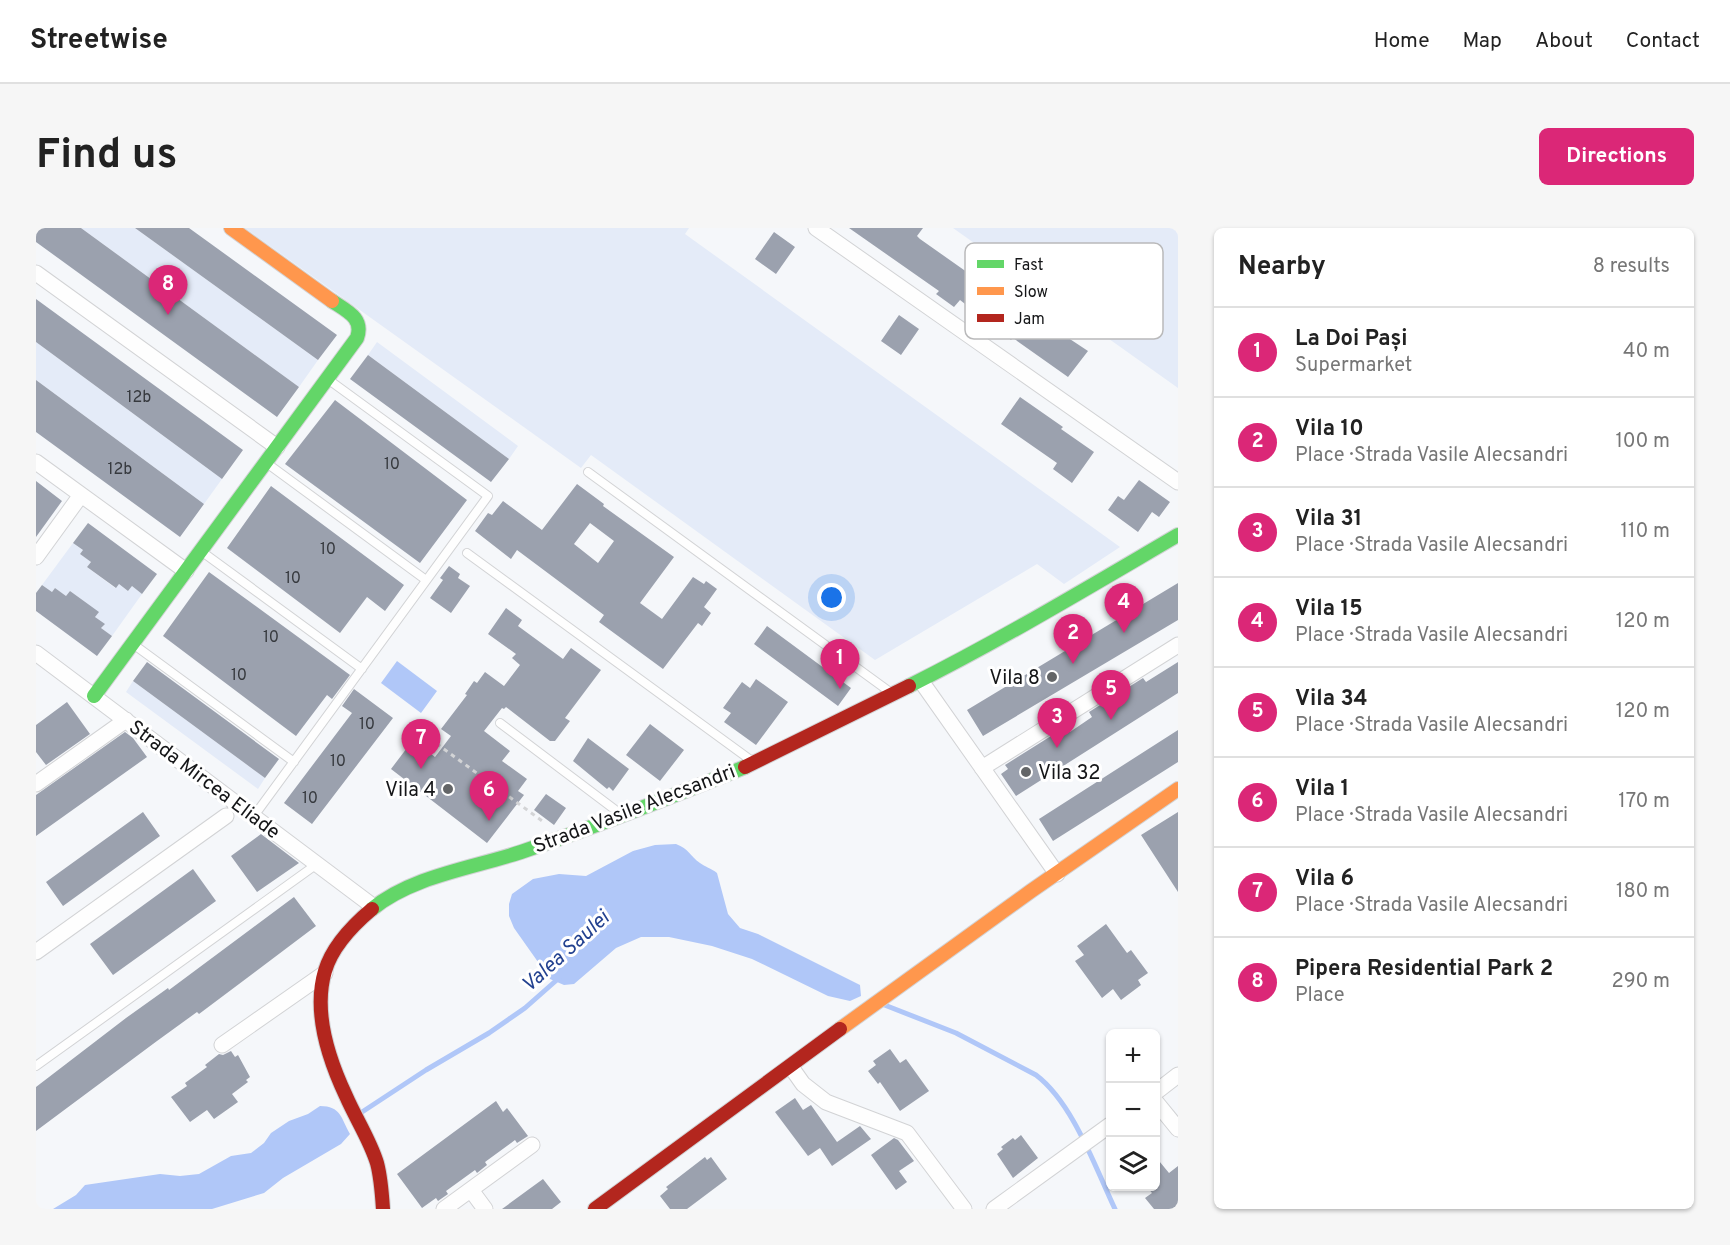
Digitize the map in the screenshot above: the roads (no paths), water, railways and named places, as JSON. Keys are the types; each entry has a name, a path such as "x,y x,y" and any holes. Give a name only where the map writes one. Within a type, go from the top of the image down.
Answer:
{"street":[{"path":"94,696 357,338 360,323 354,316 231,228"},
{"path":"816,228 965,333"},
{"path":"36,273 277,447"},
{"path":"974,339 1178,482"},
{"path":"36,462 186,571"},
{"path":"36,557 81,495"},
{"name":"Strada Vasile Alecsandri","path":"383,1209 377,1164 340,1083 329,1045 322,990 331,958 342,940 374,907 406,887 624,816 754,763 921,681 1053,609 1178,535"},
{"path":"982,768 1178,645"},
{"name":"Strada Mircea Eliade","path":"36,653 374,907"},
{"path":"921,681 1057,874"},
{"path":"36,784 126,720"},
{"path":"595,1209 1178,789"},
{"path":"36,952 226,816"},
{"path":"222,1044 325,973"},
{"path":"791,1067 803,1084 826,1102 907,1133 964,1209"},
{"path":"1160,1089 1178,1076"},
{"path":"1160,1108 1178,1129"},
{"path":"994,1209 1106,1128"},
{"path":"444,1209 532,1145"},
{"path":"471,1190 486,1209"}],"lane":[{"path":"254,816 488,496 327,379"},
{"path":"265,462 426,580"},
{"path":"588,472 893,695"},
{"path":"200,551 362,669"},
{"path":"467,553 754,763"},
{"path":"133,644 294,762"},
{"path":"500,723 624,816"},
{"path":"36,1066 318,864"}],"water":[{"path":"397,661 437,691 421,713 381,683"},
{"path":"676,844 717,873 728,914 740,928 758,934 860,985 861,996 850,1001 828,996 752,959 712,946 669,937 641,937 616,948 574,984 564,985 550,979 514,928 509,916 512,894 533,879 559,874 586,876 633,851 655,845"},
{"path":"320,1106 332,1108 340,1114 350,1134 341,1144 283,1178 264,1193 212,1209 53,1209 76,1195 85,1185 160,1174 180,1176 199,1174 231,1156 251,1153 264,1143 271,1133 289,1121 308,1114"}],"waterway":[{"name":"Valea Saulei","path":"359,1114 426,1070 489,1033 525,1008 559,978"},
{"name":"Valea Saulei","path":"882,1004 956,1033 1036,1075 1049,1087 1072,1119 1115,1209"}],"place":[{"name":"Pipera Residential Park 2","path":"168,315"},
{"name":"Vila 15","path":"1124,633"},
{"name":"Vila 10","path":"1073,664"},
{"name":"Vila 8","path":"1052,677"},
{"name":"La Doi Pași","path":"840,689"},
{"name":"Vila 34","path":"1111,720"},
{"name":"Vila 31","path":"1057,748"},
{"name":"Vila 6","path":"421,769"},
{"name":"Vila 32","path":"1026,772"},
{"name":"Vila 4","path":"448,789"},
{"name":"Vila 1","path":"489,821"}]}
